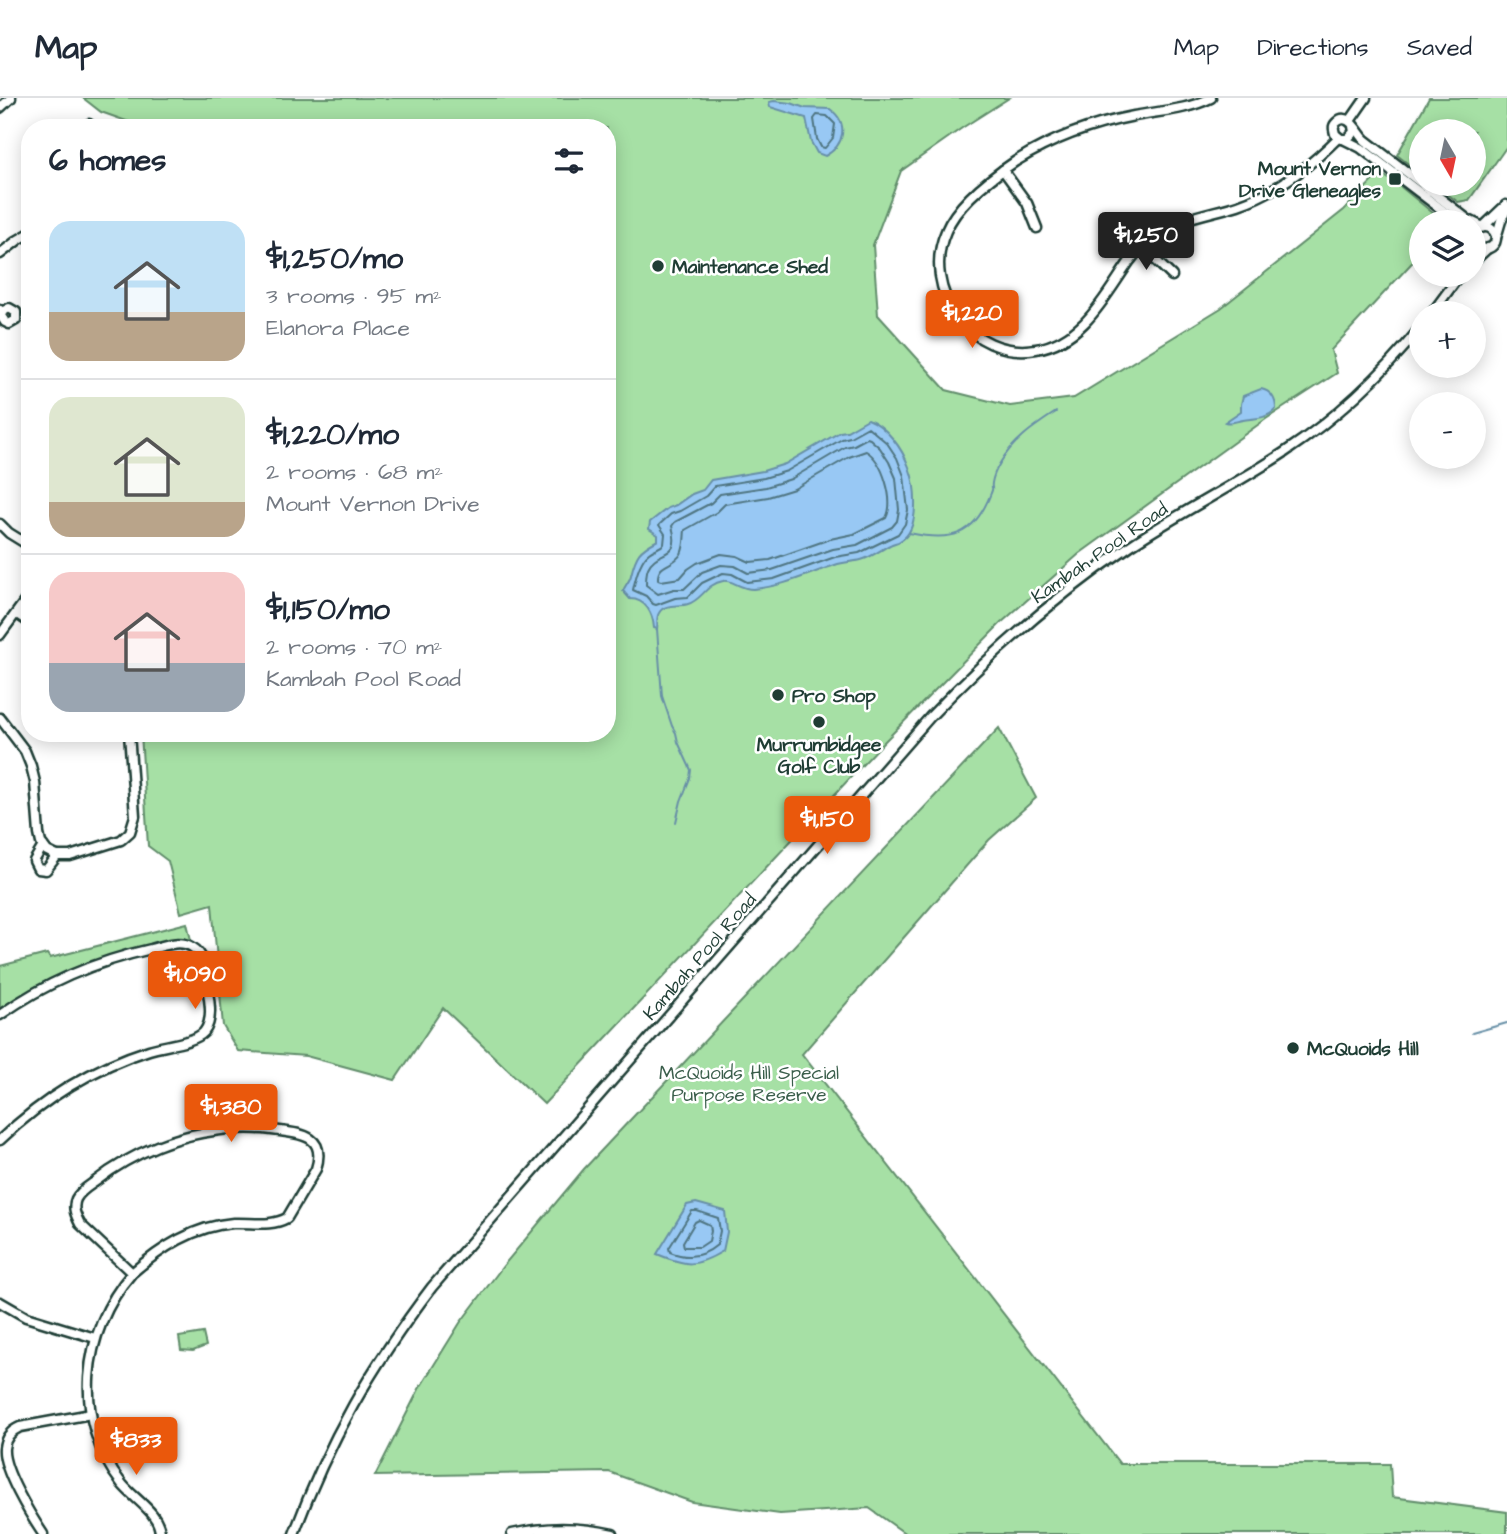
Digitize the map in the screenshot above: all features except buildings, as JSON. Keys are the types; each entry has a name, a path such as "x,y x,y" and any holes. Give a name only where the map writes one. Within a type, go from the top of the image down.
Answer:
{"street":[{"path":"0,108 11,98"},
{"path":"1211,98 1183,108 1102,123 1073,132 1044,145 1003,170 961,207 944,236 939,254 939,272 946,299 965,327 1004,348 1028,350 1049,346 1067,338 1084,326 1141,246 1157,232 1169,225 1241,204 1276,188 1342,139 1352,135 1352,124 1366,98"},
{"path":"1409,175 1366,141 1352,124 1343,119 1335,125 1334,131 1342,139 1356,145 1442,210"},
{"path":"1003,170 1027,203 1037,228"},
{"path":"1437,196 1455,210"},
{"path":"1486,224 1507,206"},
{"path":"1488,248 1493,245 1507,206"},
{"path":"1486,228 1492,230 1495,240"},
{"path":"0,254 21,239"},
{"path":"1141,246 1172,276"},
{"name":"Kambah Pool Road","path":"294,1534 316,1477 362,1388 395,1336 432,1287 930,717 1000,647 1040,612 1152,531 1269,462 1321,425 1375,378 1409,340"},
{"path":"0,524 21,540"},
{"path":"0,635 21,608"},
{"path":"17,614 21,617"},
{"path":"0,718 21,744 31,766 35,782 39,834 47,851 57,856 70,856 121,840 132,829 135,816 130,742"},
{"path":"43,846 34,861 38,869 46,870 57,856"},
{"path":"0,1014 41,989 107,961 183,943 197,950 204,965 210,1013 203,1033 193,1039 129,1056 85,1076 44,1102 0,1140"},
{"path":"132,1273 80,1224 75,1215 75,1204 80,1193 106,1173 158,1146 213,1131 270,1129 311,1138 317,1151 316,1169 287,1218 272,1224 234,1223 201,1230 169,1244 132,1273 115,1295 95,1338 89,1385 91,1414 100,1446 122,1483 155,1517 160,1526 160,1534"},
{"path":"0,1303 26,1317 95,1338"},
{"path":"43,1534 15,1484 5,1457 6,1440 10,1433 20,1427 91,1414"},
{"path":"512,1534 569,1527 613,1534"}],"green space":[{"name":"Murrumbidgee Golf Club","path":"83,98 1009,98 901,171 873,245 878,315 946,390 1010,406 1074,398 1221,308 1344,210 1380,173 1429,210 1409,210 1409,266 1331,350 1337,373 1266,419 1079,554 1001,623 882,744 544,1104 443,1008 395,1080 306,1056 238,1051 223,1026 212,904 181,913 168,861 148,846 142,742 616,742 616,119 121,119 101,112"},
{"path":"1429,98 1507,98 1507,146 1486,176 1486,119 1417,119"},
{"path":"1409,134 1409,164 1397,155"},
{"path":"1450,196 1472,196 1469,200 1458,202"},
{"name":"McQuoids Hill Special Purpose Reserve","path":"999,728 1036,798 989,840 802,1054 1120,1464 1390,1464 1392,1497 1507,1512 1507,1534 906,1534 869,1508 780,1514 692,1502 609,1472 375,1476 419,1389 460,1323 503,1266 584,1169"},
{"path":"187,923 191,940 126,951 53,978 0,1010 0,966 47,954 50,958"},
{"path":"203,1333 206,1346 193,1351 181,1350 179,1337"}],"water":[{"path":"769,102 805,108 830,109 842,127 837,146 825,156 817,153 811,142 806,118 770,107"},
{"path":"1261,389 1274,399 1276,409 1273,412 1261,418 1225,422 1241,411 1243,396"},
{"path":"868,419 893,438 911,475 915,495 914,517 907,535 900,541 865,559 835,565 774,586 753,589 726,581 717,583 693,602 661,610 657,629 654,628 644,604 630,599 623,591 639,553 658,540 658,535 649,529 650,522 668,508 703,490 711,480 763,471 785,464"},
{"path":"696,1203 725,1211 727,1232 723,1251 697,1263 683,1263 657,1254 687,1205"}],"waterway":[{"path":"909,533 949,536 969,527 984,508 992,490 994,475 1011,447 1056,412"},
{"path":"657,629 662,696 691,770 676,822"},
{"path":"1472,1033 1507,1023"}],"place":[{"name":"Mount Vernon Drive Gleneagles","path":"1395,179"},
{"name":"Maintenance Shed","path":"658,266"},
{"name":"Pro Shop","path":"778,695"},
{"name":"Murrumbidgee Golf Club","path":"819,722"},
{"name":"McQuoids Hill","path":"1293,1048"}]}
